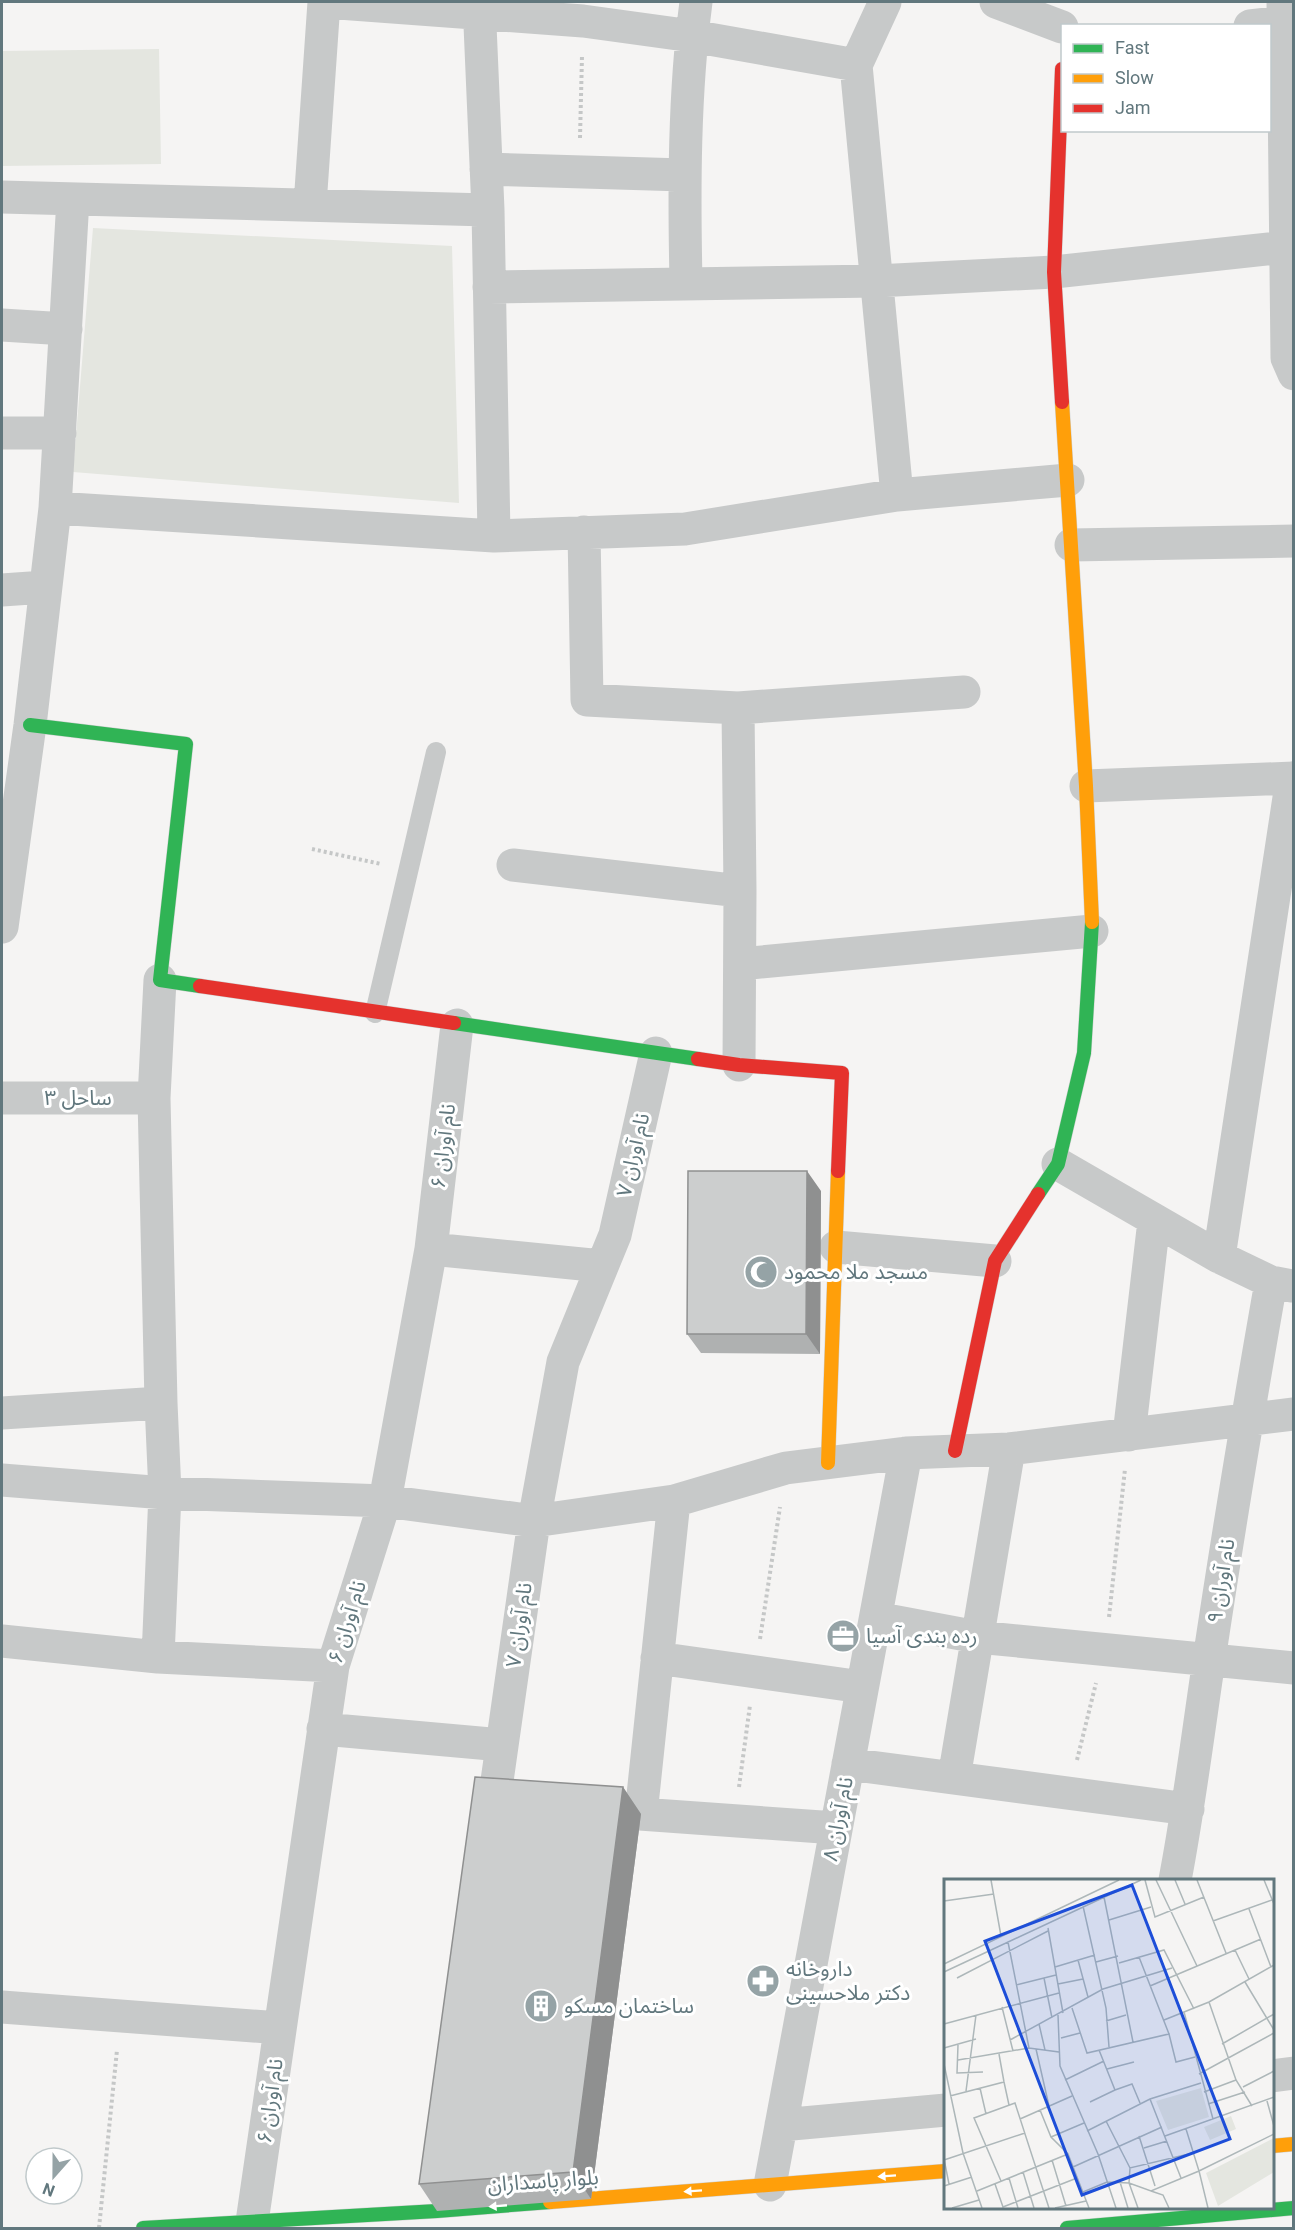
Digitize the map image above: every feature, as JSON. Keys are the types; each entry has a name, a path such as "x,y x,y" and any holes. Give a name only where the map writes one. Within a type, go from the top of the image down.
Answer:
{"main road":[{"path":"955,1451 995,1261 1058,1164 1084,1053 1092,931 1086,786 1054,273 1061,94"},
{"path":"30,725 186,744 160,980 739,1065 842,1073 828,1463"},
{"path":"1274,2146 1293,2144"},
{"name":"بلوار پاسداران","path":"143,2229 437,2211 944,2171"},
{"path":"1067,2229 1155,2225 1293,2208"}],"street":[{"path":"310,205 325,2 479,7 692,36 856,65"},
{"path":"686,282 684,175 696,2"},
{"path":"885,2 856,65 897,495"},
{"path":"996,2 1061,25"},
{"path":"1063,24 1066,2"},
{"path":"479,7 488,210 494,536"},
{"path":"1255,24 1283,12 1289,151 1286,247 1291,363"},
{"path":"486,169 684,175"},
{"path":"2,197 488,210"},
{"path":"2,927 30,725 55,508 73,199"},
{"path":"489,287 686,282 876,281 1054,273 1286,247"},
{"path":"2,325 66,329"},
{"path":"2,433 60,433"},
{"path":"55,508 494,536 685,529 897,495 1068,480"},
{"path":"584,532 587,700 738,708 964,692"},
{"path":"1071,545 1293,541"},
{"path":"2,590 45,587"},
{"path":"738,708 739,1065"},
{"path":"1086,786 1292,778 1219,1257"},
{"path":"513,864 740,891"},
{"path":"740,964 1092,931"},
{"path":"158,1657 165,1493 160,1403 154,1098 160,980"},
{"name":"نام آوران ۶","path":"252,2222 333,1666 385,1502 431,1249 457,1025"},
{"name":"نام آوران ۷","path":"488,1850 534,1521 563,1362 615,1235 656,1053"},
{"name":"ساحل ۳","path":"2,1098 154,1098"},
{"path":"1058,1164 1219,1257 1282,1284"},
{"path":"1129,1435 1154,1221"},
{"path":"836,1247 995,1261"},
{"path":"431,1249 602,1266"},
{"name":"نام آوران ۹","path":"1175,1879 1247,1419 1282,1284"},
{"path":"2,1413 160,1403"},
{"path":"2,1480 165,1493 385,1502 534,1521 674,1500 786,1468 906,1453 1009,1449 1293,1414"},
{"path":"954,1778 1009,1449"},
{"name":"نام آوران ۸","path":"770,2185 906,1453"},
{"path":"641,1814 674,1500"},
{"path":"876,1618 977,1637 1293,1668"},
{"path":"2,1641 158,1657 333,1666"},
{"path":"657,1658 862,1687"},
{"path":"323,1729 502,1745"},
{"path":"848,1764 1188,1809"},
{"path":"494,1803 528,1806"},
{"path":"573,1809 836,1828"},
{"path":"2,2007 280,2028"},
{"path":"1274,2076 1293,2073"},
{"path":"781,2125 944,2110"},
{"path":"437,2211 442,2176"}],"lane":[{"path":"375,1013 436,752"}],"path":[{"path":"579,172 583,21"},
{"path":"312,849 408,870"},
{"path":"99,2229 120,2017"}],"shaded area":[{"path":"159,49 161,164 2,166 2,51"},
{"path":"93,228 452,246 459,503 73,472"}],"building":[{"name":"مسجد ملا محمود","path":"688,1171 807,1171 806,1334 687,1334"},
{"name":"ساختمان مسکو","path":"475,1777 623,1787 573,2172 419,2184"}],"traffic: fast":[{"path":"30,725 186,744 160,980 200,986"},
{"path":"1038,1194 1058,1164 1084,1053 1092,922"},
{"path":"454,1023 698,1059"},
{"path":"143,2228 550,2202"},
{"path":"1067,2228 1294,2208"}],"traffic: slow":[{"path":"1062,402 1086,786 1092,922"},
{"path":"828,1463 838,1171"},
{"path":"1274,2146 1294,2144"},
{"path":"550,2202 944,2171"}],"traffic: jam":[{"path":"1061,94 1054,272 1062,402"},
{"path":"200,986 454,1023"},
{"path":"698,1059 739,1065 842,1073 838,1171"},
{"path":"955,1451 995,1261 1038,1194"}],"place":[{"name":"مسجد ملا محمود","path":"761,1272"},
{"name":"رده بندی آسیا","path":"843,1636"},
{"name":"داروخانه دکتر ملاحسینی","path":"763,1981"},
{"name":"ساختمان مسکو","path":"541,2006"}]}
